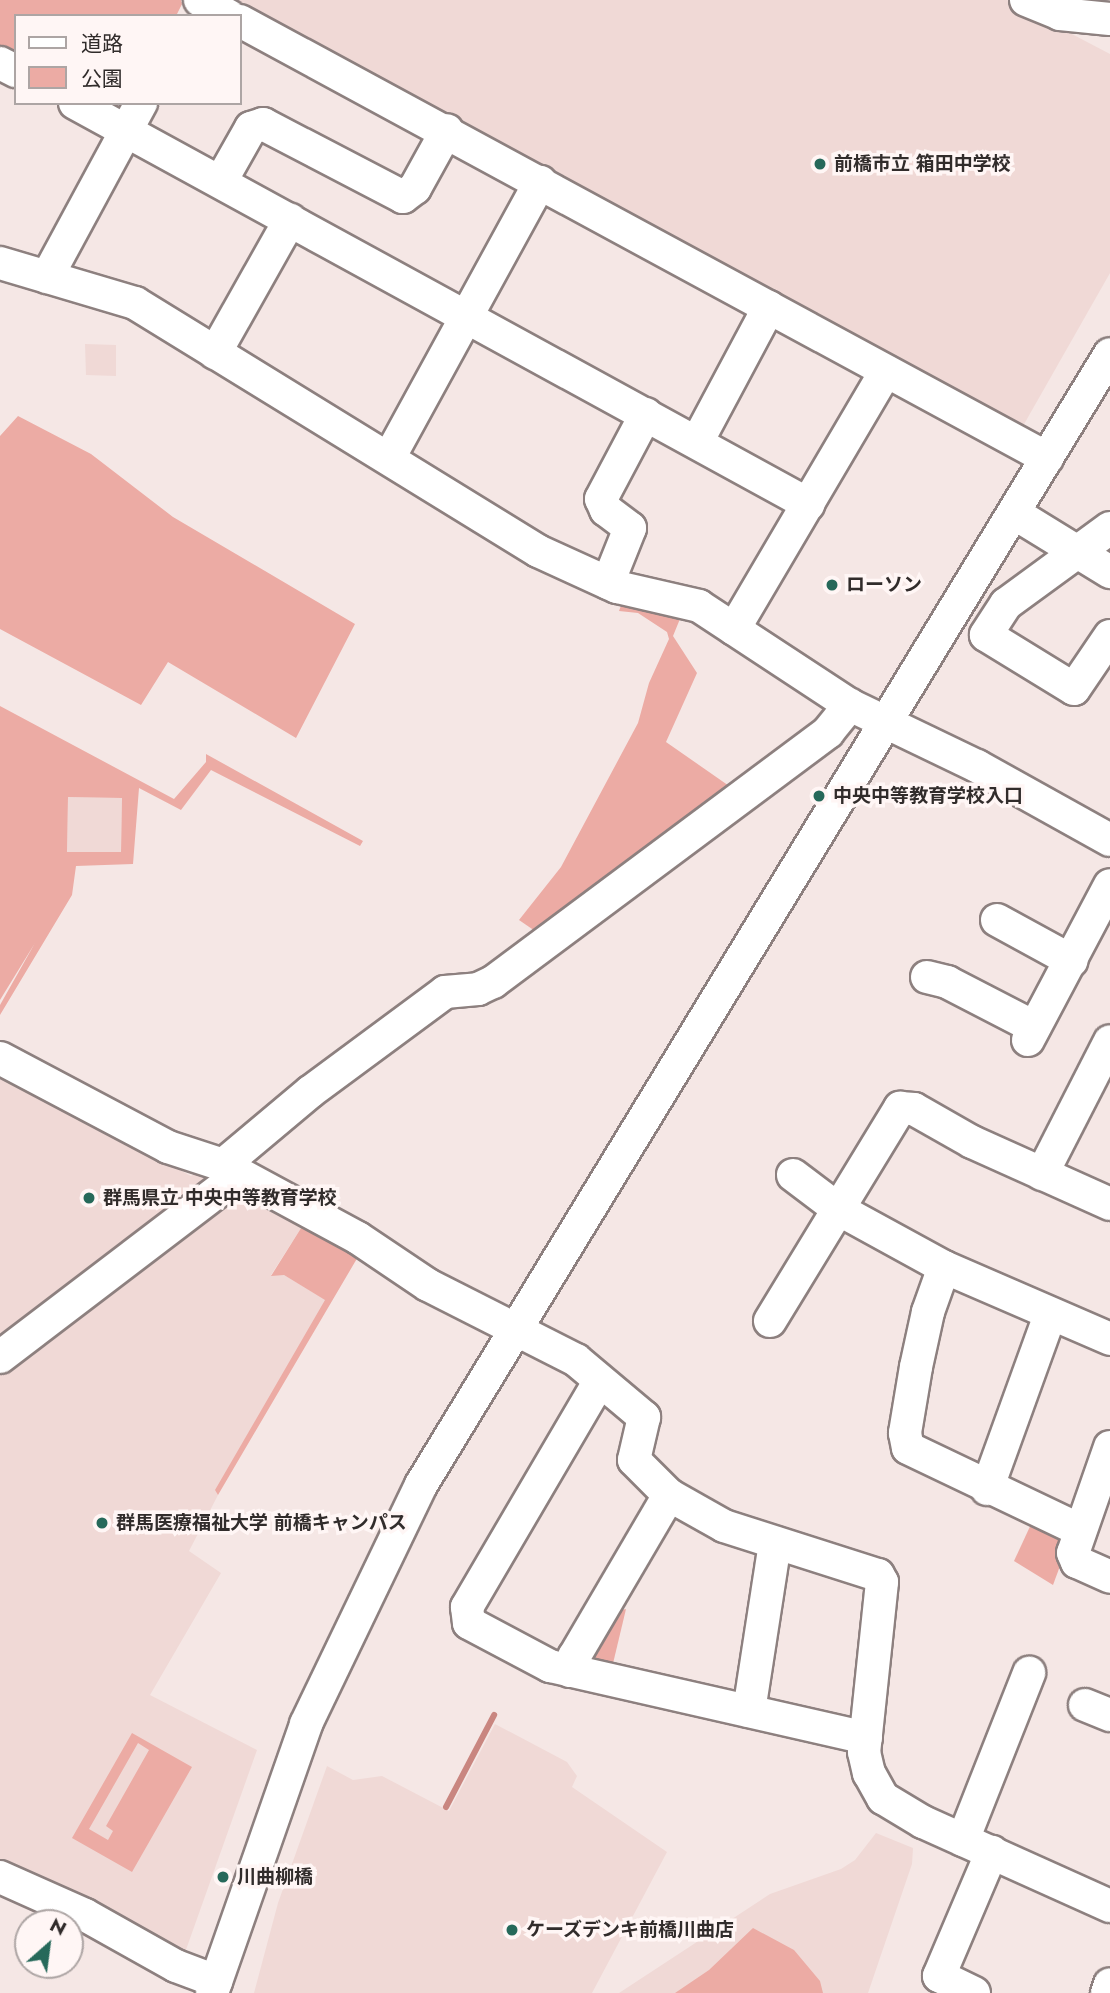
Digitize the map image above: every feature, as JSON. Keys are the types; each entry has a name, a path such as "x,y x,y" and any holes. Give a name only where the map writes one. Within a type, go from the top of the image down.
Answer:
{"street":[{"path":"200,0 225,14"},
{"path":"1026,0 1049,11 1096,18"},
{"path":"242,22 1047,458"},
{"path":"79,105 808,504"},
{"path":"47,277 140,105"},
{"path":"221,181 251,128 263,124 403,197 415,188 447,131"},
{"path":"389,458 540,182"},
{"path":"215,353 290,220"},
{"path":"0,263 135,303 538,551 608,583 691,602 850,705 977,766 1110,841"},
{"path":"697,442 769,307"},
{"path":"0,1877 85,1915 214,1987 276,1802 331,1667 421,1485 516,1326 888,725 1110,354"},
{"path":"734,629 886,371"},
{"path":"608,583 630,528 606,510 601,499 646,414"},
{"path":"1014,513 1110,572"},
{"path":"1110,528 1006,604 986,635 1074,689 1110,636"},
{"path":"0,1357 230,1170 310,1092 444,992 478,989 493,982 828,732 850,705"},
{"path":"927,976 947,982 1031,1033 1072,961 1110,885"},
{"path":"997,920 1072,961"},
{"path":"1042,1174 1110,1041"},
{"path":"0,1058 168,1147 230,1170 358,1238 428,1285 516,1326 576,1360 644,1417 634,1460 669,1495 724,1526 878,1575 882,1582 865,1763 883,1798 963,1840 1110,1906"},
{"path":"769,1321 897,1111 904,1107 1110,1204"},
{"path":"793,1175 838,1209 944,1267 1110,1339"},
{"path":"944,1267 928,1312 905,1441 913,1452 987,1489 1080,1530"},
{"path":"987,1489 1050,1315"},
{"path":"599,1382 465,1612 469,1623 508,1647 570,1671 866,1738"},
{"path":"1110,1447 1080,1530 1074,1558 1110,1577"},
{"path":"570,1671 574,1657 669,1495"},
{"path":"749,1711 775,1543"},
{"path":"963,1840 1029,1673"},
{"path":"974,1993 939,1976 992,1852"},
{"path":"1107,1993 1110,1984"}],"shaded area":[{"name":"前橋市立 箱田中学校","path":"231,0 1007,0 1110,54 1110,273 1023,426 1014,428"},
{"path":"85,344 116,345 116,376 86,375"},
{"path":"68,797 122,798 121,852 67,852"},
{"name":"群馬県立 中央中等教育学校","path":"0,1073 191,1176 198,1172 208,1178 0,1334"},
{"name":"群馬医療福祉大学 前橋キャンパス","path":"239,1188 303,1225 271,1275 284,1275 326,1300 216,1490 218,1495 189,1551 221,1573 150,1695 257,1750 182,1961 84,1911 84,1909 0,1869 0,1374 33,1356 56,1328"},
{"path":"495,1724 567,1762 577,1776 572,1787 667,1852 592,1993 254,1993 278,1903 327,1766 353,1780 382,1776 449,1811"},
{"path":"876,1833 913,1848 912,1864 868,1993 619,1993 770,1894 841,1869 855,1860"}],"green space":[{"path":"0,0 181,0 177,14 14,14 14,58 0,50"},
{"path":"18,416 91,454 173,517 355,624 296,738 168,662 141,705 0,629 0,436"},
{"path":"622,603 682,614 673,636 697,673 666,742 732,788 535,931 519,920 561,867 638,723 649,683 669,639 667,632 638,613 619,611"},
{"path":"0,706 174,799 206,762 206,754 363,841 360,846 211,770 181,810 139,788 133,864 76,866 72,895 0,1015 0,1005 35,943 0,1000","holes":["68,797 122,798 121,852 67,852"]},
{"path":"303,1225 362,1250 218,1495 215,1490 325,1300 284,1275 271,1276"},
{"path":"1033,1520 1063,1534 1067,1547 1053,1585 1014,1561"},
{"path":"626,1609 610,1676 583,1660 617,1611"},
{"path":"132,1733 192,1767 132,1872 72,1838","holes":["138,1743 149,1750 106,1826 113,1831 108,1840 89,1829"]},
{"path":"753,1928 794,1950 820,1981 823,1993 675,1993 709,1970"}],"waterway":[{"path":"446,1807 494,1715"}],"place":[{"name":"前橋市立 箱田中学校","path":"820,164"},
{"name":"ローソン","path":"832,585"},
{"name":"中央中等教育学校入口","path":"819,796"},
{"name":"群馬県立 中央中等教育学校","path":"89,1198"},
{"name":"群馬医療福祉大学 前橋キャンパス","path":"102,1523"},
{"name":"川曲柳橋","path":"223,1877"},
{"name":"ケーズデンキ前橋川曲店","path":"512,1930"}]}
